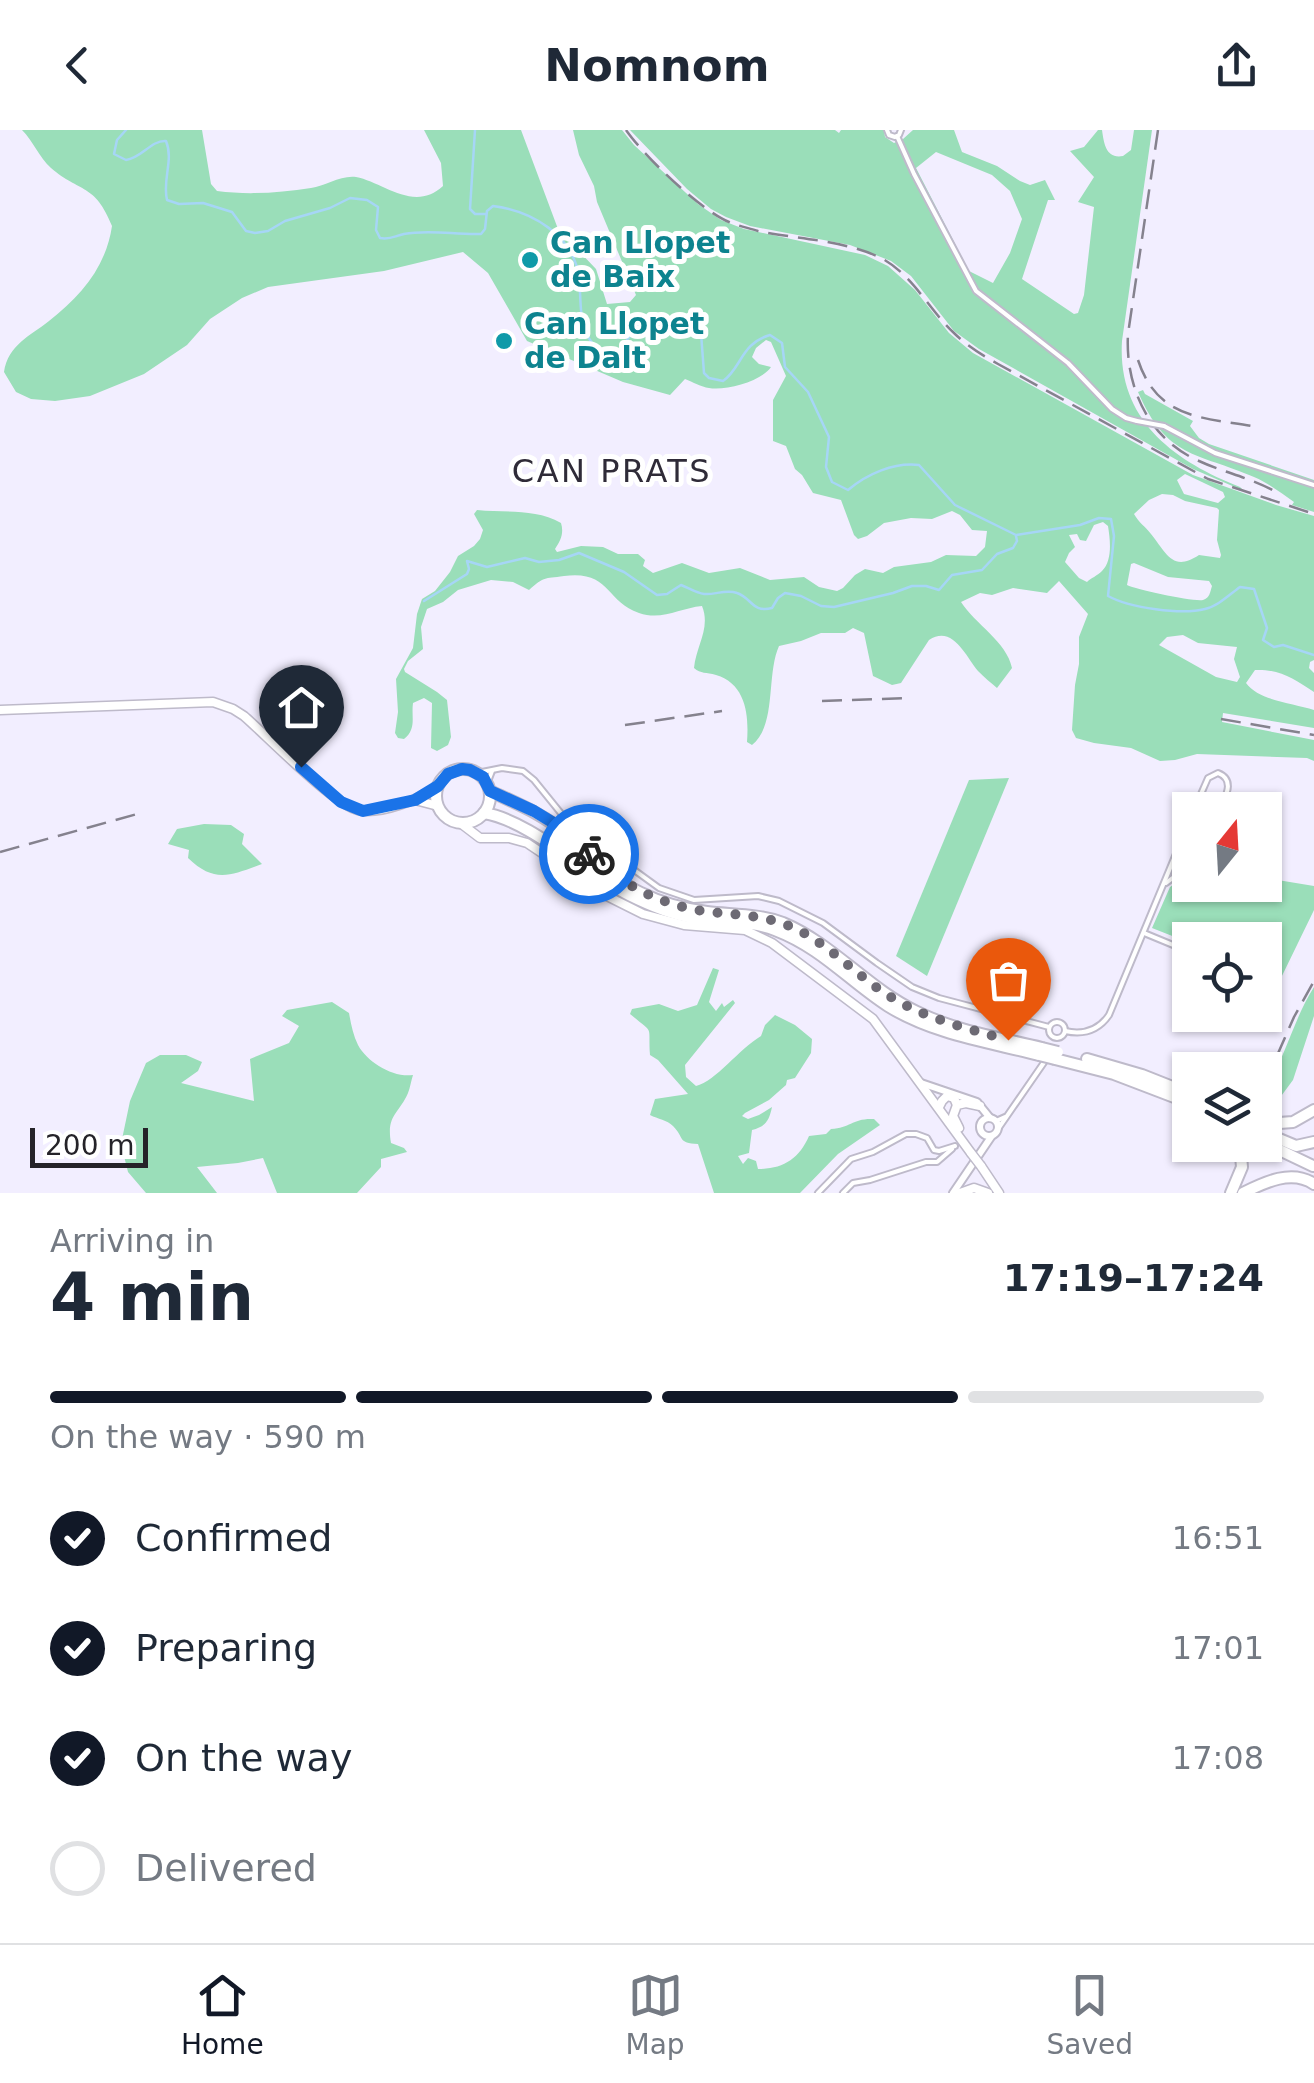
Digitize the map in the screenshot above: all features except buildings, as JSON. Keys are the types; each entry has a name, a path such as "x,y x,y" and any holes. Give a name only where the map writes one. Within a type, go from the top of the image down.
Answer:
{"highway":[{"path":"476,822 490,798 488,787 477,772 454,770 438,786 436,800 447,817 460,822 476,822 503,818 646,903 693,918 772,928 815,950 910,1018 952,1032 1110,1065 1172,1087"},
{"path":"488,787 552,822 610,873 640,893 684,908 777,921 828,948 880,990 917,1012 1040,1052"},
{"path":"1057,1056 1172,1095"},
{"path":"1282,1123 1293,1122 1314,1110"},
{"path":"1282,1140 1296,1146 1314,1145 1313,1168"},
{"path":"1282,1152 1313,1168"},
{"path":"1231,1193 1241,1162"},
{"path":"1243,1193 1288,1177 1301,1177 1314,1184"}],"main road":[{"path":"0,712 207,702 244,716 341,802 354,809 367,811 415,800 438,786"},
{"path":"415,800 438,806"},
{"path":"476,822 480,838 509,838 528,844 603,894 643,914 756,934 862,1010 886,1036 1000,1193"},
{"path":"921,1083 973,1100 991,1122 977,1165 956,1193"},
{"path":"939,1107 948,1096 958,1105"},
{"path":"958,1105 982,1107"},
{"path":"958,1105 953,1116 960,1130 959,1141"},
{"path":"987,1136 979,1128 991,1122"},
{"path":"956,1193 974,1188 988,1193"}],"street":[{"path":"887,130 891,136 897,136"},
{"path":"901,130 898,144 976,291 1068,363 1112,409 1138,422 1164,426 1214,453 1314,485"},
{"path":"477,772 502,768 523,771 568,822 658,888 694,900 758,896 780,901 824,923 912,987 939,998 1049,1026 1059,1022 1064,1025 1064,1036 1056,1039 1009,1114 991,1122"},
{"path":"488,787 492,771"},
{"path":"1202,792 1208,778 1218,773 1228,782 1227,792"},
{"path":"1065,1030 1089,1032 1105,1021 1172,862"},
{"path":"1162,886 1172,878"},
{"path":"1142,932 1172,944"},
{"path":"1049,1026 1056,1039"},
{"path":"818,1193 851,1158 873,1152 906,1134 927,1138 934,1150 940,1151 959,1141"},
{"path":"844,1193 853,1183 936,1162 959,1141"}],"green space":[{"path":"22,130 202,130 211,184 217,191 287,191 356,177 399,194 421,197 443,186 441,163 424,130 521,130 558,229 596,269 607,304 630,302 636,295 579,155 573,130 622,130 698,204 721,220 744,229 865,255 888,266 915,290 949,333 973,353 1193,475 1314,516 1314,660 1309,668 1314,673 1314,692 1272,671 1255,670 1246,683 1268,698 1314,710 1314,728 1223,713 1222,722 1314,740 1314,761 1197,754 1160,761 1131,748 1076,738 1072,730 1079,637 1088,614 1059,581 1047,593 1013,588 992,595 980,593 961,602 1009,659 1012,668 997,688 958,644 945,636 929,640 901,683 892,685 873,676 864,633 853,628 779,646 765,725 752,745 747,742 744,702 734,685 694,668 704,629 702,606 663,615 639,613 599,582 579,575 548,578 529,590 513,582 491,580 458,590 427,609 421,627 423,649 404,669 447,700 451,737 448,745 437,751 431,748 432,703 424,698 413,703 408,735 398,738 396,679 413,648 422,599 435,591 458,556 480,539 483,530 474,514 477,510 530,513 561,523 557,552 581,546 603,547 618,554 638,554 645,560 643,566 653,573 682,563 709,573 740,568 770,580 804,577 819,587 837,591 865,569 883,573 946,555 976,556 985,547 987,531 972,530 952,511 932,519 884,523 858,539 841,500 813,493 795,469 786,446 773,441 773,400 786,376 771,342 766,340 752,357 771,367 743,384 709,388 685,379 670,395 623,382 527,341 488,273 463,252 384,271 268,287 210,319 187,345 144,374 90,396 55,401 31,399 16,392 4,372 6,363 21,342 61,311 90,280 104,255 112,226 93,195 51,168","holes":["1185,474 1223,492 1225,497 1218,503 1184,494 1177,480","1162,494 1173,495 1217,508 1220,558 1199,555 1182,562 1170,558 1134,514","1103,522 1108,526 1109,555 1102,571 1087,582 1065,562 1075,547 1069,535 1077,534 1086,541 1094,525","1134,563 1168,577 1209,581 1212,586 1207,598 1198,600 1127,585","1183,635 1198,643 1237,647 1234,659 1240,677 1237,682 1216,677 1159,645 1167,637"]},
{"path":"630,130 884,130 885,137 894,143 913,130 954,130 962,152 1030,185 1045,180 1055,200 1048,200 1022,279 1074,314 1078,313 1084,295 1094,207 1078,202 1094,177 1070,151 1084,147 1102,130 1109,153 1123,156 1131,150 1134,130 1152,130 1122,341 1129,393 1154,434 1172,450 1244,491 1193,469 979,349 954,331 911,276 891,261 850,245 750,226 711,209","holes":["936,152 992,175 1010,191 1022,219 1010,253 993,283 969,271 916,168"]},
{"path":"1143,390 1193,421 1190,426 1209,444 1314,480 1314,512 1292,505 1294,502 1259,479 1199,457 1172,442 1149,414 1138,392"},
{"path":"1009,778 927,976 896,956 969,780"},
{"path":"231,825 244,834 242,844 262,864 232,874 215,874 188,858 189,850 168,844 177,829"},
{"path":"1282,881 1314,886 1314,910 1282,976 1282,922 1172,922 1172,936 1152,928 1170,887 1172,902 1282,902"},
{"path":"713,968 719,970 709,1002 716,1011 722,1003 724,1007 733,1000 735,1003 685,1065 686,1077 696,1086 712,1078 761,1036 775,1015 812,1039 811,1053 795,1078 787,1080 769,1100 742,1116 748,1119 772,1107 766,1122 752,1130 749,1153 738,1156 743,1164 748,1158 756,1161 758,1169 775,1167 795,1157 809,1136 826,1134 861,1120 874,1119 880,1125 838,1154 800,1193 714,1193 698,1144 684,1141 671,1124 650,1115 655,1099 688,1094 650,1055 649,1030 630,1014 632,1009 659,1004 678,1011 697,1005"},
{"path":"1314,987 1314,1016 1293,1080 1282,1095 1282,1055"},
{"path":"332,1002 349,1013 356,1041 368,1057 381,1068 413,1075 390,1126 391,1143 407,1152 381,1159 381,1167 357,1193 277,1193 263,1158 197,1167 217,1193 146,1193 128,1172 121,1144 130,1101 146,1063 160,1055 186,1055 202,1062 198,1071 181,1083 254,1101 250,1059 289,1043 299,1026 282,1016 287,1010"}],"waterway":[{"path":"126,130 117,140 114,154 126,160 166,141 167,200 203,203 232,212 246,231 255,233 350,198 367,200 378,207 376,230 380,238 423,232 481,234 487,211 493,206 522,213 548,228 569,249 579,277 586,333 605,359 614,360 639,325 653,320 677,320 698,327 704,373 723,381 753,344 770,335 782,343 785,367 808,392 829,437 826,467 832,482 848,490 881,470 919,465 955,505 1016,535 1111,519 1114,536 1108,596 1142,607 1195,611 1214,605 1240,587 1254,589 1267,628 1263,640 1274,647 1283,645 1314,655"},
{"path":"475,130 470,209 475,214 486,214"},
{"path":"424,601 467,574 467,561 487,567 525,558 539,562 559,560 579,553 624,572 657,595 681,585 704,594 737,593 760,608 772,608 785,593 834,607 912,586 939,590 952,575 982,570 997,554 1013,548 1016,536"}],"railway":[{"path":"626,130 673,181 717,216 758,231 835,243 879,257 901,272 959,338 986,357 1208,479 1314,514"},
{"path":"1158,130 1128,334 1136,391 1153,425 1181,451 1278,493"},
{"path":"1138,360 1147,380 1171,405 1186,413 1257,427"},
{"path":"822,701 909,698"},
{"path":"625,725 722,711"},
{"path":"1221,719 1314,735"},
{"path":"0,852 137,814"},
{"path":"1279,1052 1314,981"}],"way so far":[{"path":"589,854 640,893 684,908 777,921 828,948 880,990 917,1012 1008,1040"}],"place":[{"name":"Can Llopet de Baix","path":"530,260"},
{"name":"Can Llopet de Dalt","path":"504,341"}],"district":[{"name":"CAN PRATS","path":"612,471"}],"route":[{"path":"301,767 341,802 363,811 415,800 454,770 477,772 490,791 552,822 589,854"}]}
